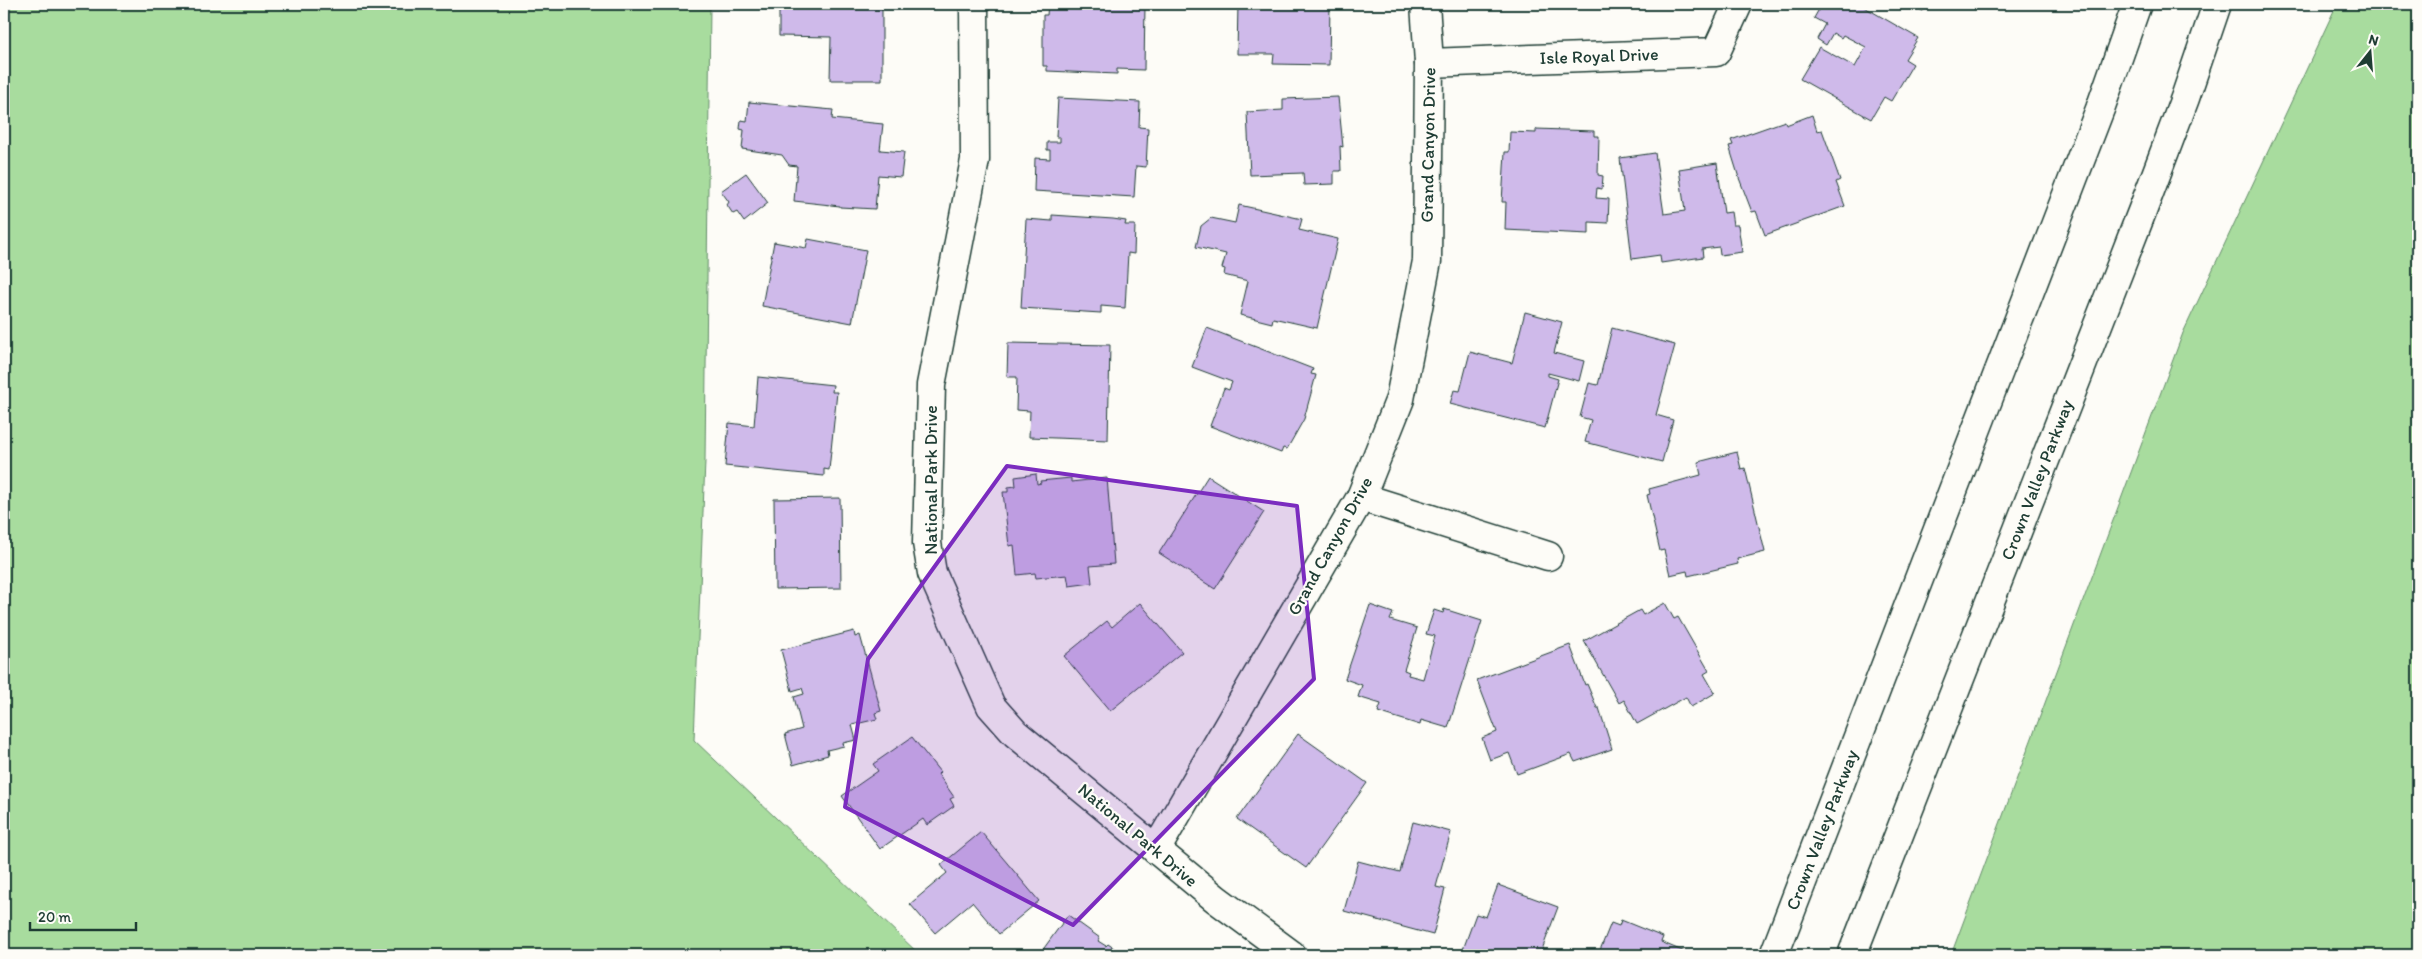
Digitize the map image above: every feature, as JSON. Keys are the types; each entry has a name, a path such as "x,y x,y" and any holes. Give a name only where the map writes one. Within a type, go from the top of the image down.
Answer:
{"street":[{"name":"National Park Drive","path":"974,4 975,160 931,385 927,543 932,573 991,706 1015,733 1216,899 1292,955"},
{"name":"Grand Canyon Drive","path":"1156,850 1361,497 1400,399 1427,262 1429,63 1425,4"},
{"name":"Isle Royal Drive","path":"1429,63 1716,52 1738,4"},
{"name":"Crown Valley Parkway","path":"1774,955 2093,127 2137,4"},
{"name":"Crown Valley Parkway","path":"1852,955 2139,218 2185,98 2217,4"},
{"path":"1361,497 1548,556"}],"highlighted area":[{"path":"1007,466 1297,506 1314,679 1073,925 845,807 868,659"}],"green space":[{"path":"4,4 710,4 705,461 694,740 920,955 4,955"},
{"path":"2337,4 2418,4 2418,955 1951,955 2183,333"}],"building":[{"path":"779,4 882,4 882,80 830,80 831,37 779,36"},
{"path":"1048,4 1145,4 1144,70 1117,69 1117,74 1047,71 1047,66 1043,66 1043,15 1047,15"},
{"path":"1238,4 1330,4 1329,65 1273,64 1274,54 1237,54"},
{"path":"1822,4 1859,4 1918,38 1905,59 1913,64 1891,101 1884,97 1871,119 1800,79 1819,47 1855,67 1866,47 1843,35 1841,38 1833,33 1826,45 1817,39 1825,24 1814,18"},
{"path":"1908,4 1927,4 1923,11"},
{"path":"1338,97 1343,147 1340,146 1341,171 1334,171 1334,184 1304,185 1303,173 1250,175 1247,112 1283,110 1283,99"},
{"path":"1058,98 1140,102 1139,127 1148,128 1146,167 1136,166 1134,197 1034,191 1035,158 1050,159 1050,150 1047,150 1047,142 1060,142 1060,137 1056,137"},
{"path":"749,102 833,110 832,119 883,124 880,150 904,152 901,177 878,175 875,209 794,201 797,166 789,165 782,155 742,149 744,130 740,129 741,120 747,121"},
{"path":"1812,115 1817,131 1822,130 1840,180 1836,182 1845,206 1765,235 1756,211 1752,212 1739,178 1729,146 1733,145 1731,140 1785,121 1786,125"},
{"path":"1536,129 1594,131 1594,136 1599,136 1598,175 1603,176 1602,189 1597,188 1596,198 1609,199 1608,223 1589,222 1589,234 1505,230 1506,202 1502,202 1505,152 1509,152 1510,132 1536,133"},
{"path":"1655,153 1664,214 1685,211 1679,169 1717,163 1724,213 1731,212 1733,225 1738,225 1742,252 1720,255 1719,247 1702,249 1703,257 1661,263 1660,255 1632,259 1620,158"},
{"path":"746,173 768,203 744,222 737,212 733,214 727,205 729,202 721,191"},
{"path":"1239,205 1302,219 1299,230 1338,239 1317,328 1273,318 1272,323 1240,315 1248,281 1224,275 1225,269 1222,268 1226,254 1196,247 1201,226 1211,218 1235,223"},
{"path":"1052,215 1113,219 1126,221 1125,225 1135,225 1134,254 1128,253 1125,308 1101,306 1101,313 1021,308 1026,219 1052,221"},
{"path":"808,239 866,250 852,323 762,306 774,242 806,248"},
{"path":"1525,312 1562,322 1554,353 1584,361 1579,381 1548,373 1548,376 1558,379 1545,428 1450,404 1454,390 1460,391 1470,352 1512,363"},
{"path":"1207,328 1313,369 1311,374 1316,375 1304,419 1287,449 1283,448 1281,453 1210,426 1224,388 1229,390 1232,382 1192,367"},
{"path":"1612,328 1675,345 1656,415 1673,420 1662,462 1585,442 1591,420 1580,417 1589,383 1598,385"},
{"path":"1008,343 1110,345 1108,440 1029,437 1030,411 1016,410 1017,377 1007,377"},
{"path":"758,377 833,385 832,392 837,392 829,470 824,469 824,476 725,466 729,423 754,426"},
{"path":"1737,452 1741,469 1745,468 1765,552 1737,559 1738,564 1688,576 1687,571 1670,575 1664,550 1660,551 1647,495 1650,494 1649,489 1701,475 1698,462"},
{"path":"1036,474 1037,484 1041,483 1040,481 1071,478 1071,482 1107,478 1114,564 1090,566 1092,583 1069,586 1067,575 1036,578 1035,573 1017,575 1014,545 1009,546 1003,492 1008,492 1008,487 1016,486 1015,477"},
{"path":"1208,476 1264,512 1215,589 1159,553"},
{"path":"840,498 841,588 775,589 774,499"},
{"path":"1140,603 1182,652 1110,711 1064,656 1107,621 1112,627"},
{"path":"1665,603 1674,619 1678,617 1709,671 1704,674 1715,693 1691,707 1686,697 1637,724 1624,700 1619,703 1584,641 1640,610 1643,615"},
{"path":"1370,605 1393,613 1390,620 1417,628 1404,670 1409,672 1408,675 1423,679 1435,636 1426,634 1434,610 1443,613 1444,609 1482,621 1448,728 1421,720 1420,725 1378,712 1381,704 1358,697 1362,685 1345,679"},
{"path":"854,631 855,637 860,635 881,711 875,713 877,719 852,725 856,740 843,743 844,746 827,750 828,755 793,765 785,734 802,729 794,697 804,694 802,688 792,691 781,650"},
{"path":"1570,645 1585,685 1587,684 1597,708 1599,708 1612,749 1575,762 1571,754 1517,774 1509,753 1490,760 1482,738 1497,732 1477,680"},
{"path":"1298,734 1367,783 1306,868 1237,819"},
{"path":"912,737 940,772 938,774 954,797 950,799 954,806 927,825 923,819 880,849 842,796 878,771 873,764"},
{"path":"1413,822 1451,832 1436,887 1445,889 1433,935 1344,911 1358,861 1400,872"},
{"path":"981,832 1039,901 999,934 972,902 935,933 910,904 947,873 941,865"},
{"path":"1498,885 1558,907 1540,955 1461,955 1476,914 1486,917"},
{"path":"1068,915 1100,938 1098,941 1106,946 1108,944 1124,955 1039,955"},
{"path":"1621,920 1663,937 1661,942 1692,955 1598,955 1611,923 1619,926"}]}
